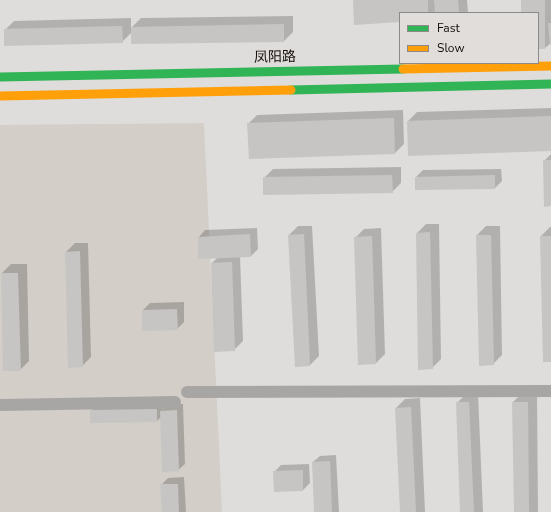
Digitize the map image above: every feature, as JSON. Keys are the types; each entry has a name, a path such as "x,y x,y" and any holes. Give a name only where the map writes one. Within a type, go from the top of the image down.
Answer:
{"main road":[{"name":"凤阳路","path":"0,77 551,66"},
{"path":"0,96 551,84"}],"street":[{"path":"187,392 551,391"},
{"path":"0,405 175,402"}],"shaded area":[{"path":"204,123 222,512 0,512 0,125"}],"building":[{"path":"353,0 428,0 428,12 399,12 399,22 354,25"},
{"path":"434,0 458,0 459,12 435,12"},
{"path":"521,0 545,0 545,49 539,49 539,12 521,12"},
{"path":"548,23 551,23 551,45 550,45"},
{"path":"284,24 284,42 131,44 131,27"},
{"path":"122,26 123,43 4,46 4,29"},
{"path":"551,116 551,151 408,156 407,121"},
{"path":"394,118 395,154 249,159 247,123"},
{"path":"543,160 551,160 551,206 544,207"},
{"path":"392,175 393,193 263,195 263,177"},
{"path":"495,175 495,189 415,190 415,177"},
{"path":"430,232 433,369 418,370 416,233"},
{"path":"250,234 251,257 198,259 198,237"},
{"path":"304,234 310,366 295,367 288,235"},
{"path":"476,235 491,235 494,365 479,366"},
{"path":"372,236 376,364 358,365 354,237"},
{"path":"540,236 551,236 551,362 543,362"},
{"path":"80,251 83,367 68,368 65,252"},
{"path":"232,262 235,351 214,352 211,263"},
{"path":"1,273 18,273 21,371 3,371"},
{"path":"177,309 178,330 142,331 142,310"},
{"path":"456,402 469,402 474,512 460,512"},
{"path":"512,402 528,402 529,512 514,512"},
{"path":"411,407 416,512 400,512 395,408"},
{"path":"157,409 157,422 90,423 90,410"},
{"path":"177,410 179,471 162,472 160,411"},
{"path":"330,461 332,512 314,512 312,462"},
{"path":"303,470 303,491 274,492 273,471"},
{"path":"160,484 178,484 179,512 162,512"}],"traffic: fast":[{"path":"0,77 403,69"},
{"path":"291,90 551,84"}],"traffic: slow":[{"path":"403,69 551,66"},
{"path":"0,96 291,90"}]}
